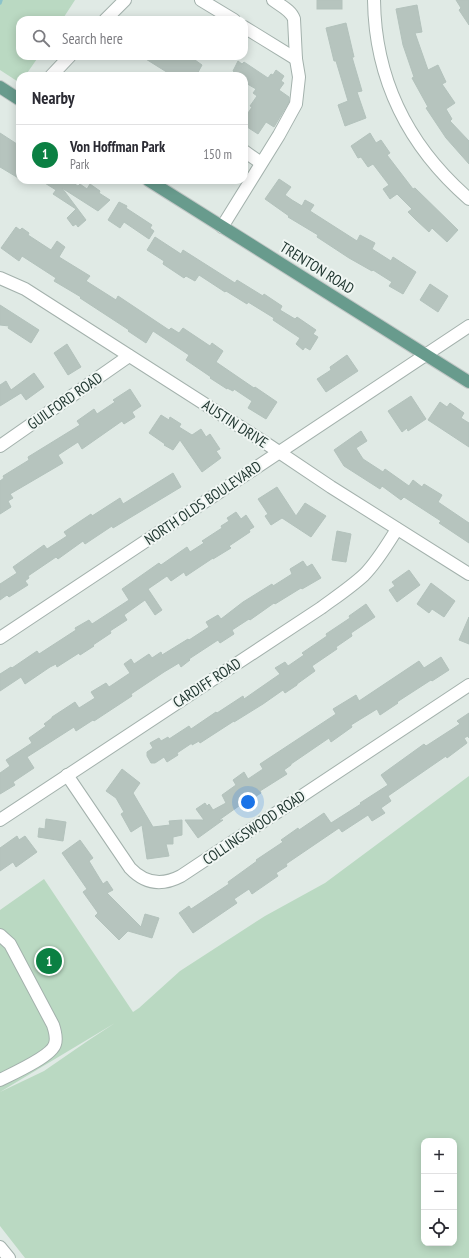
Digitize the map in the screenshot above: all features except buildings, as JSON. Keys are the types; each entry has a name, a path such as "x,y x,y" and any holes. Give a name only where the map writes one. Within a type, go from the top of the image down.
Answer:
{"main road":[{"path":"0,87 16,97"},
{"name":"TRENTON ROAD","path":"154,184 425,356 469,382"}],"street":[{"path":"109,16 125,0"},
{"path":"202,0 228,16"},
{"path":"222,227 279,135 296,104 299,77 296,59 294,19 292,14 273,0"},
{"path":"374,0 376,31 381,61 397,106 417,142 436,167 469,199"},
{"path":"248,29 296,59"},
{"path":"55,72 66,60"},
{"path":"248,154 261,163"},
{"name":"AUSTIN DRIVE","path":"0,278 25,289 469,574"},
{"name":"NORTH OLDS BOULEVARD","path":"0,638 469,326"},
{"name":"GUILFORD ROAD","path":"0,446 129,356"},
{"name":"CARDIFF ROAD","path":"0,820 346,590 364,575 376,561 397,529"},
{"name":"COLLINGSWOOD ROAD","path":"67,775 137,876 153,882 175,880 469,685"},
{"path":"0,935 10,944 53,1025 56,1036 55,1045 50,1052 0,1080"},
{"path":"0,1247 9,1258"}],"green space":[{"path":"0,0 75,0 65,16 16,16 16,60 36,60 28,72 16,72 16,80 0,70"},
{"path":"469,776 469,1258 25,1258 0,1226 0,1092 0,910 44,879 133,1012 180,971 265,916 325,883","holes":["115,1023 44,1071 0,1092"]}],"place":[{"name":"Von Hoffman Park","path":"49,961"}]}
